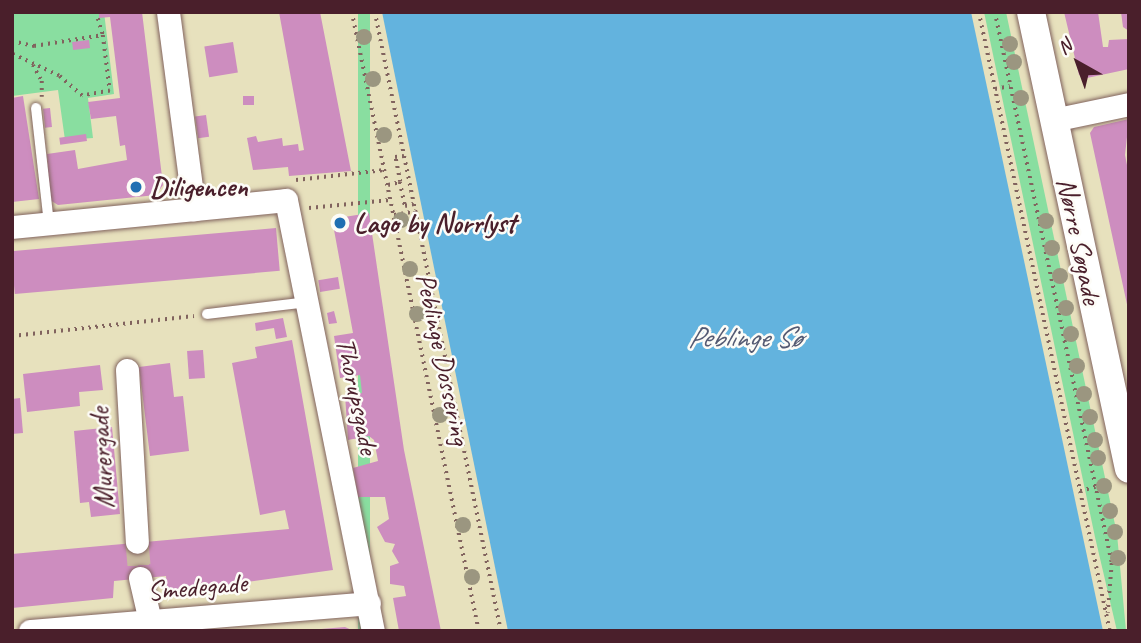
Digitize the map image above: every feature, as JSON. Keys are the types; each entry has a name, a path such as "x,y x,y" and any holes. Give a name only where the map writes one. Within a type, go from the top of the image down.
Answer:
{"street":[{"path":"168,12 194,209"},
{"name":"Nørre Søgade","path":"1031,12 1129,468"},
{"path":"1053,120 1129,104"},
{"path":"12,227 286,200"},
{"name":"Thorupsgade","path":"286,200 373,631"},
{"name":"Murergade","path":"127,370 136,542"},
{"path":"140,578 150,621"},
{"name":"Smedegade","path":"30,631 111,627 192,617 369,603"}],"lane":[{"path":"36,107 49,223"},
{"path":"207,314 307,302"}],"path":[{"path":"12,54 60,76 82,96 110,91 103,35 96,12"},
{"name":"Peblinge Dossering","path":"352,12 479,631"},
{"path":"375,12 501,631"},
{"path":"978,12 1110,631"},
{"path":"995,12 1112,563 1113,592 1107,617"},
{"path":"12,41 34,46 103,35"},
{"path":"33,64 42,81 42,96 36,107"},
{"path":"995,89 1010,86"},
{"path":"404,156 396,157 405,206 414,204"},
{"path":"384,170 283,181 286,200 304,208 390,200"},
{"path":"388,185 400,182"},
{"path":"394,215 416,211"},
{"path":"12,336 207,314"},
{"path":"1080,491 1096,486"}],"green space":[{"path":"12,12 104,12 114,94 88,98 93,138 65,140 58,90 12,96"},
{"path":"358,12 370,12 370,631 358,631"},
{"path":"984,12 1006,12 1117,534 1126,631 1117,631 1095,537"}],"water":[{"name":"Peblinge Sø","path":"382,12 971,12 1103,631 508,631"}],"building":[{"path":"99,12 142,12 163,185 156,195 58,205 50,200 47,154 75,150 78,169 127,160 125,145 120,146 116,116 91,119 88,102 120,98 110,17 99,18"},
{"path":"279,12 320,12 351,171 289,176 288,167 253,170 247,138 256,136 258,142 282,138 283,146 298,144 299,151 304,150"},
{"path":"1064,12 1098,12 1103,47 1108,47 1109,40 1129,39 1129,69 1087,78 1079,75"},
{"path":"1121,12 1129,12 1129,31 1123,27"},
{"path":"89,40 90,48 73,50 72,42"},
{"path":"233,42 238,73 209,77 204,47"},
{"path":"23,96 39,199 12,202 12,98"},
{"path":"243,96 254,96 254,105 243,105"},
{"path":"50,108 52,127 45,128 43,109"},
{"path":"206,115 209,137 198,138 195,117"},
{"path":"1129,119 1125,155 1129,175 1128,309 1090,133 1094,127"},
{"path":"86,134 87,141 60,145 59,138"},
{"path":"369,213 404,450 441,631 399,631 393,598 406,596 404,586 390,584 390,566 399,563 392,551 395,544 385,542 377,527 389,519 385,497 358,497 353,468 378,461 374,440 369,436 348,440 345,395 362,393 360,375 340,378 334,336 353,333 332,219"},
{"path":"276,228 280,271 15,294 12,251"},
{"path":"338,277 340,289 320,292 318,280"},
{"path":"334,311 337,323 329,324 327,313"},
{"path":"283,318 287,337 276,339 274,328 256,331 255,323"},
{"path":"292,340 333,570 167,593 166,576 114,581 113,598 12,608 12,554 289,529 285,510 260,515 232,363 257,358 255,347"},
{"path":"203,350 205,378 189,379 187,351"},
{"path":"170,363 174,397 183,396 189,451 150,456 139,367"},
{"path":"100,365 103,390 79,392 80,406 27,412 23,374"},
{"path":"20,398 23,433 12,434 12,399"},
{"path":"112,427 120,514 91,517 89,502 80,503 74,431"},
{"path":"345,627 354,631 321,631 321,629"}],"tunnel":[{"path":"137,542 140,578"}],"place":[{"name":"Diligencen","path":"136,187"},
{"name":"Lago by Norrlyst","path":"340,223"}]}
